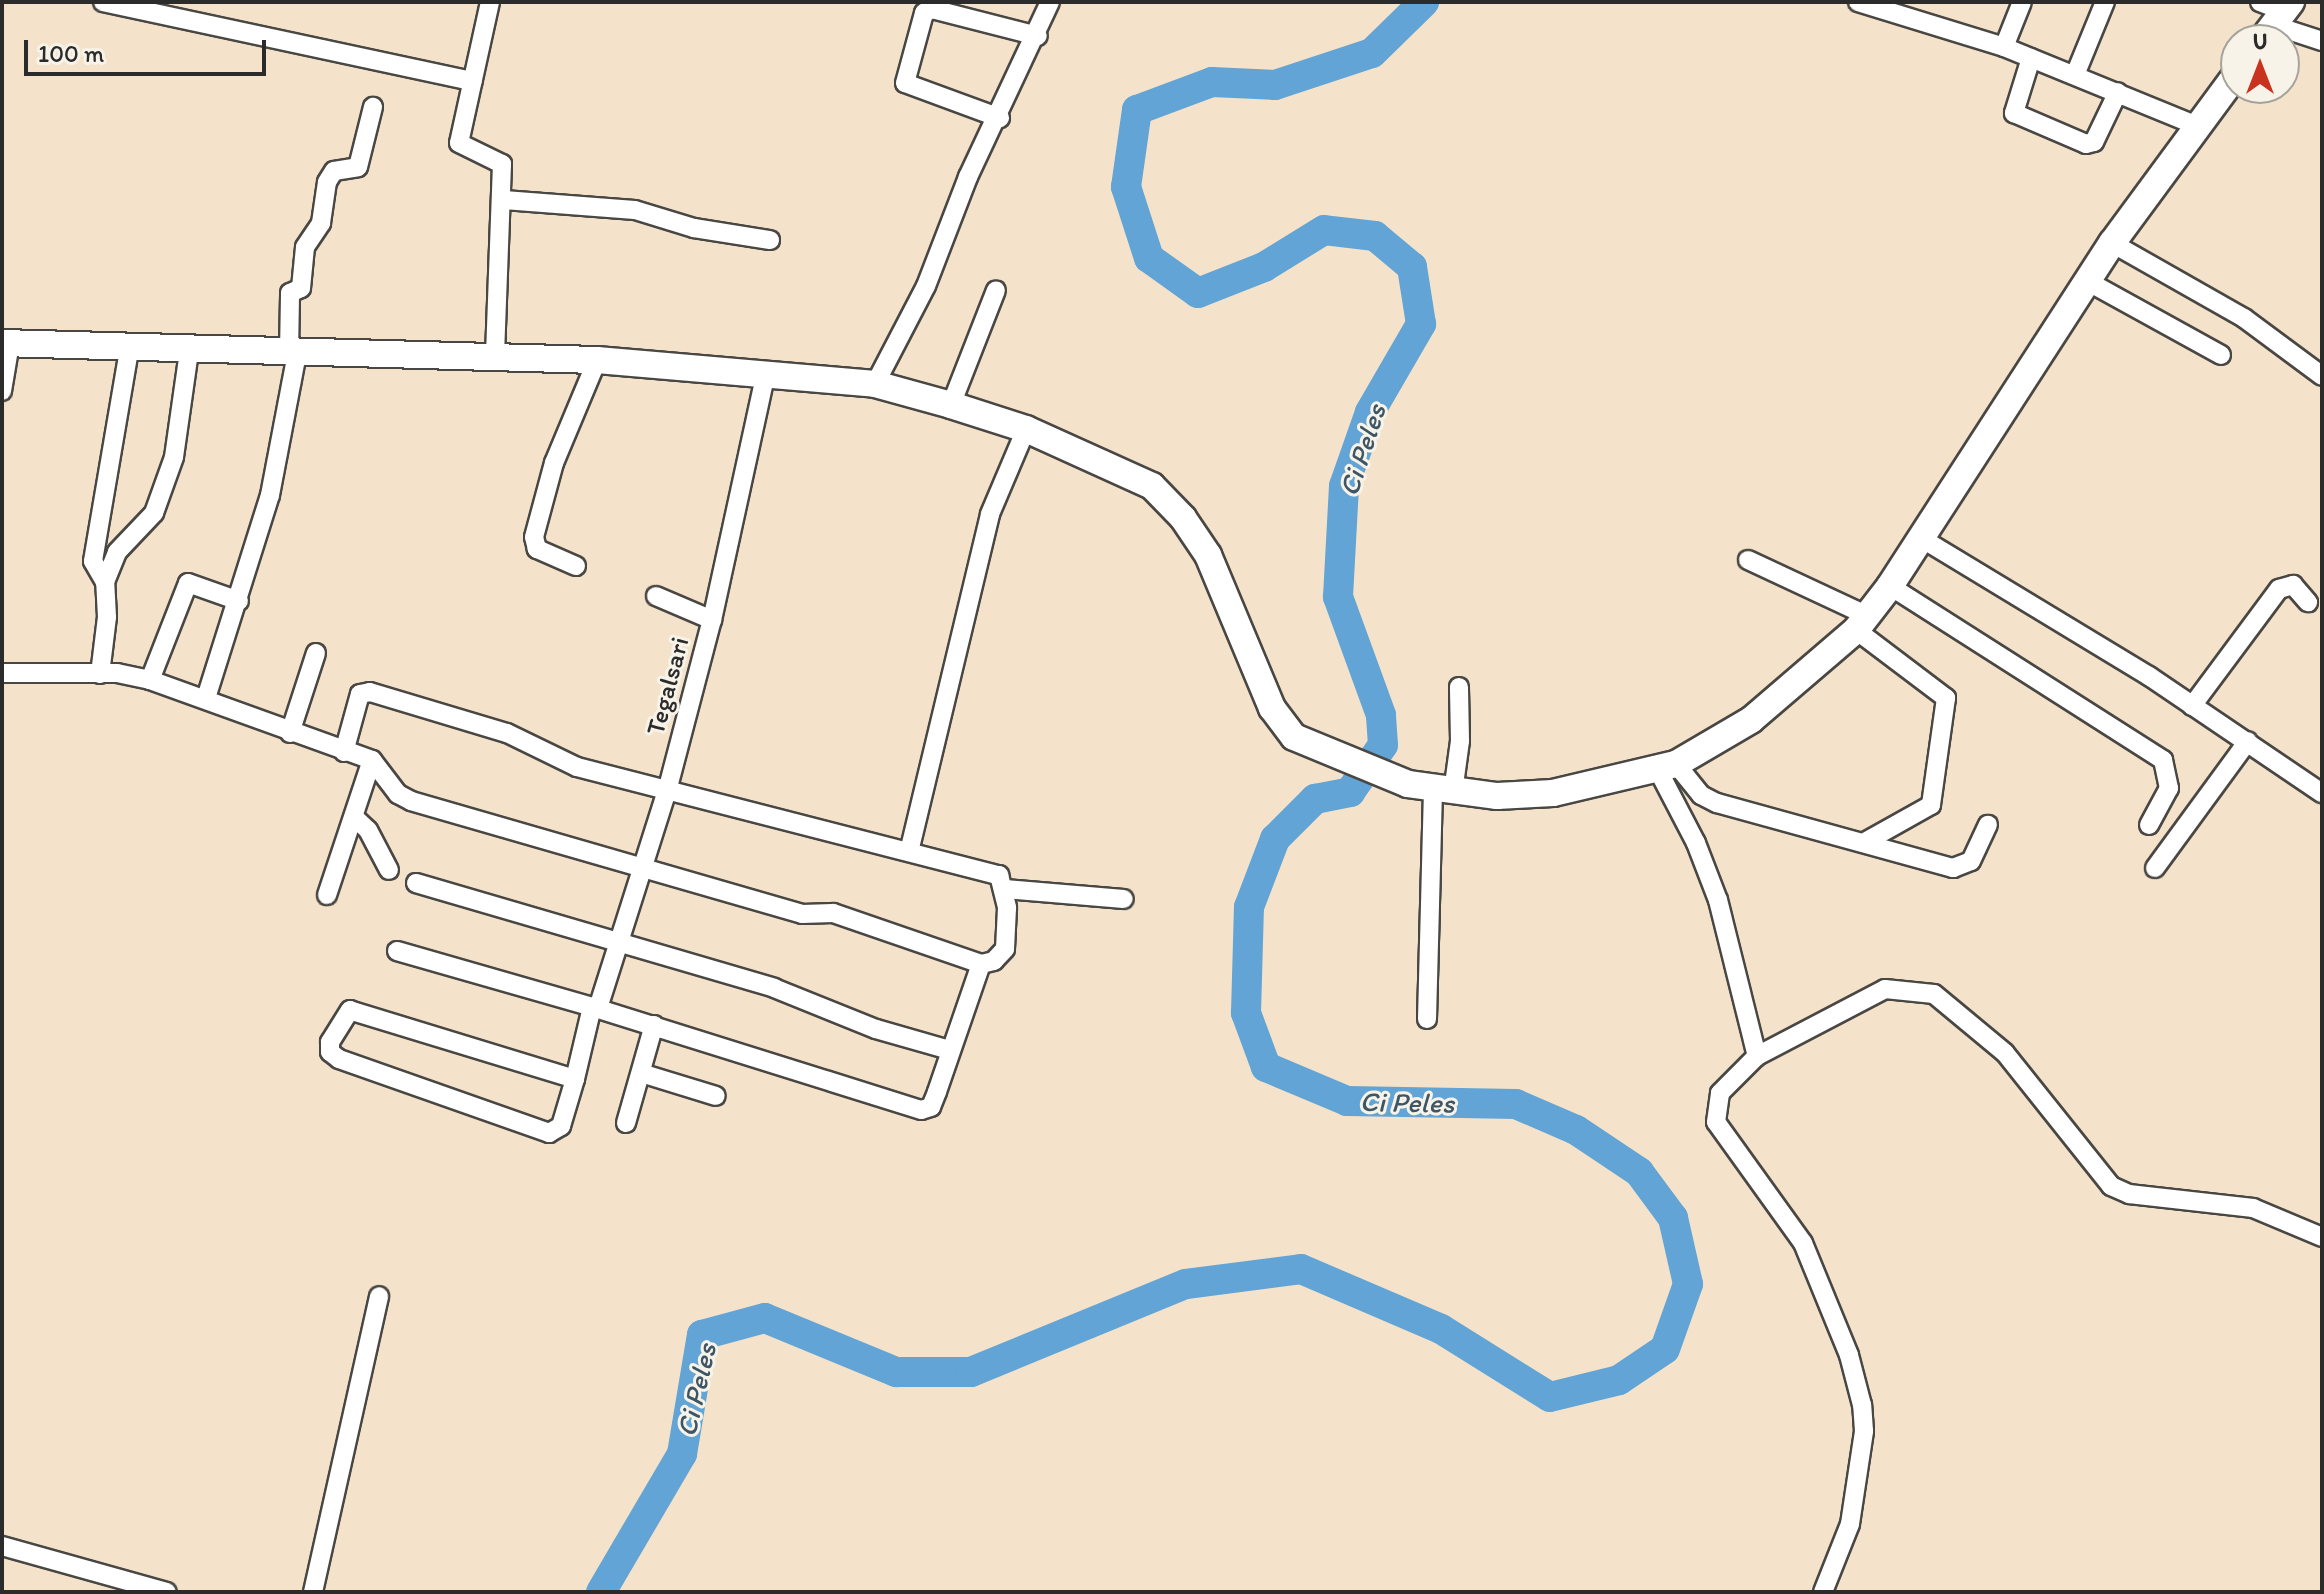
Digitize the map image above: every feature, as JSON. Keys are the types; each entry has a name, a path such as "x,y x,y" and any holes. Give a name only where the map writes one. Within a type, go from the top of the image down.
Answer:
{"main road":[{"path":"6,343 189,352 495,355 597,360 766,372 875,384 951,405 1026,429 1152,486 1183,518 1208,555 1280,723 1294,737 1329,753 1431,788 1553,793 1668,768 1751,720 1862,623 1890,586 2112,243 2220,96"}],"street":[{"path":"103,2 473,81"},
{"path":"490,2 459,143 461,149 502,164 504,200 495,355"},
{"path":"875,384 1038,36 1050,2"},
{"path":"1858,2 1901,8 2198,126"},
{"path":"2004,47 2022,2"},
{"path":"2075,75 2105,2"},
{"path":"1000,118 905,83 924,13 932,9 1038,36"},
{"path":"2274,16 2322,41"},
{"path":"2031,58 2014,113 2086,144 2094,142 2118,92"},
{"path":"206,698 270,495 293,353 290,293 301,288 305,247 318,234 327,182 334,171 358,167 373,107"},
{"path":"504,200 635,210 694,228 770,240"},
{"path":"2112,243 2244,318 2322,376"},
{"path":"2087,281 2221,355"},
{"path":"951,405 996,290"},
{"path":"2,391 6,343"},
{"path":"105,582 93,561 129,350"},
{"path":"100,674 107,617 105,582 117,552 154,513 174,457 189,352"},
{"path":"576,566 537,549 534,537 554,463 597,360"},
{"name":"Tegalsari","path":"575,1079 350,1010 330,1042 330,1052 339,1059 549,1133 561,1126 575,1079 595,1008 616,940 667,791 712,620 766,372"},
{"path":"909,852 990,514 1026,429"},
{"path":"1921,538 2319,786"},
{"path":"1748,560 1862,623 1946,698 1931,805 1865,842"},
{"path":"150,680 188,583 239,601"},
{"path":"2192,706 2279,589 2293,585 2308,602"},
{"path":"1890,586 2163,760 2169,788 2149,825"},
{"path":"656,596 712,620"},
{"path":"290,733 316,653"},
{"path":"2,673 100,674 150,680 206,698 290,733 344,752 372,760 398,794 411,801 802,914 833,913 981,964 994,961 1005,949 1005,889 999,875 982,866 909,852 566,763 507,733 364,691 344,752"},
{"path":"1427,1019 1431,788 1460,741 1459,687"},
{"path":"2155,868 2248,741"},
{"path":"327,895 372,760"},
{"path":"1668,768 1701,795 1717,803 1953,868 1971,861 1988,825"},
{"path":"1668,768 1718,900 1757,1056"},
{"path":"354,817 368,830 389,870"},
{"path":"416,883 774,988 825,1011 949,1050"},
{"path":"1005,889 1124,899"},
{"path":"397,951 654,1025 921,1110 931,1107 981,964"},
{"path":"1823,1592 1850,1524 1864,1431 1862,1405 1849,1355 1803,1243 1716,1122 1720,1093 1757,1056 1885,989 1934,994 2005,1053 2111,1186 2129,1194 2253,1208 2322,1237"},
{"path":"626,1123 654,1025"},
{"path":"641,1073 716,1096"},
{"path":"313,1592 379,1296"},
{"path":"2,1546 167,1592"}],"waterway":[{"name":"Ci Peles","path":"601,1592 682,1454 702,1335 765,1318 896,1372 971,1372 1186,1284 1301,1269 1441,1329 1550,1397 1619,1380 1665,1349 1688,1284 1673,1218 1639,1172 1576,1130 1516,1104 1347,1101 1266,1067 1246,1013 1249,907 1275,839 1315,799 1350,792 1383,745 1381,715 1338,597 1344,486 1370,412 1421,324 1412,267 1375,236 1324,230 1264,267 1198,293 1149,258 1126,187 1137,110 1212,82 1275,85 1372,53 1424,2"}]}
